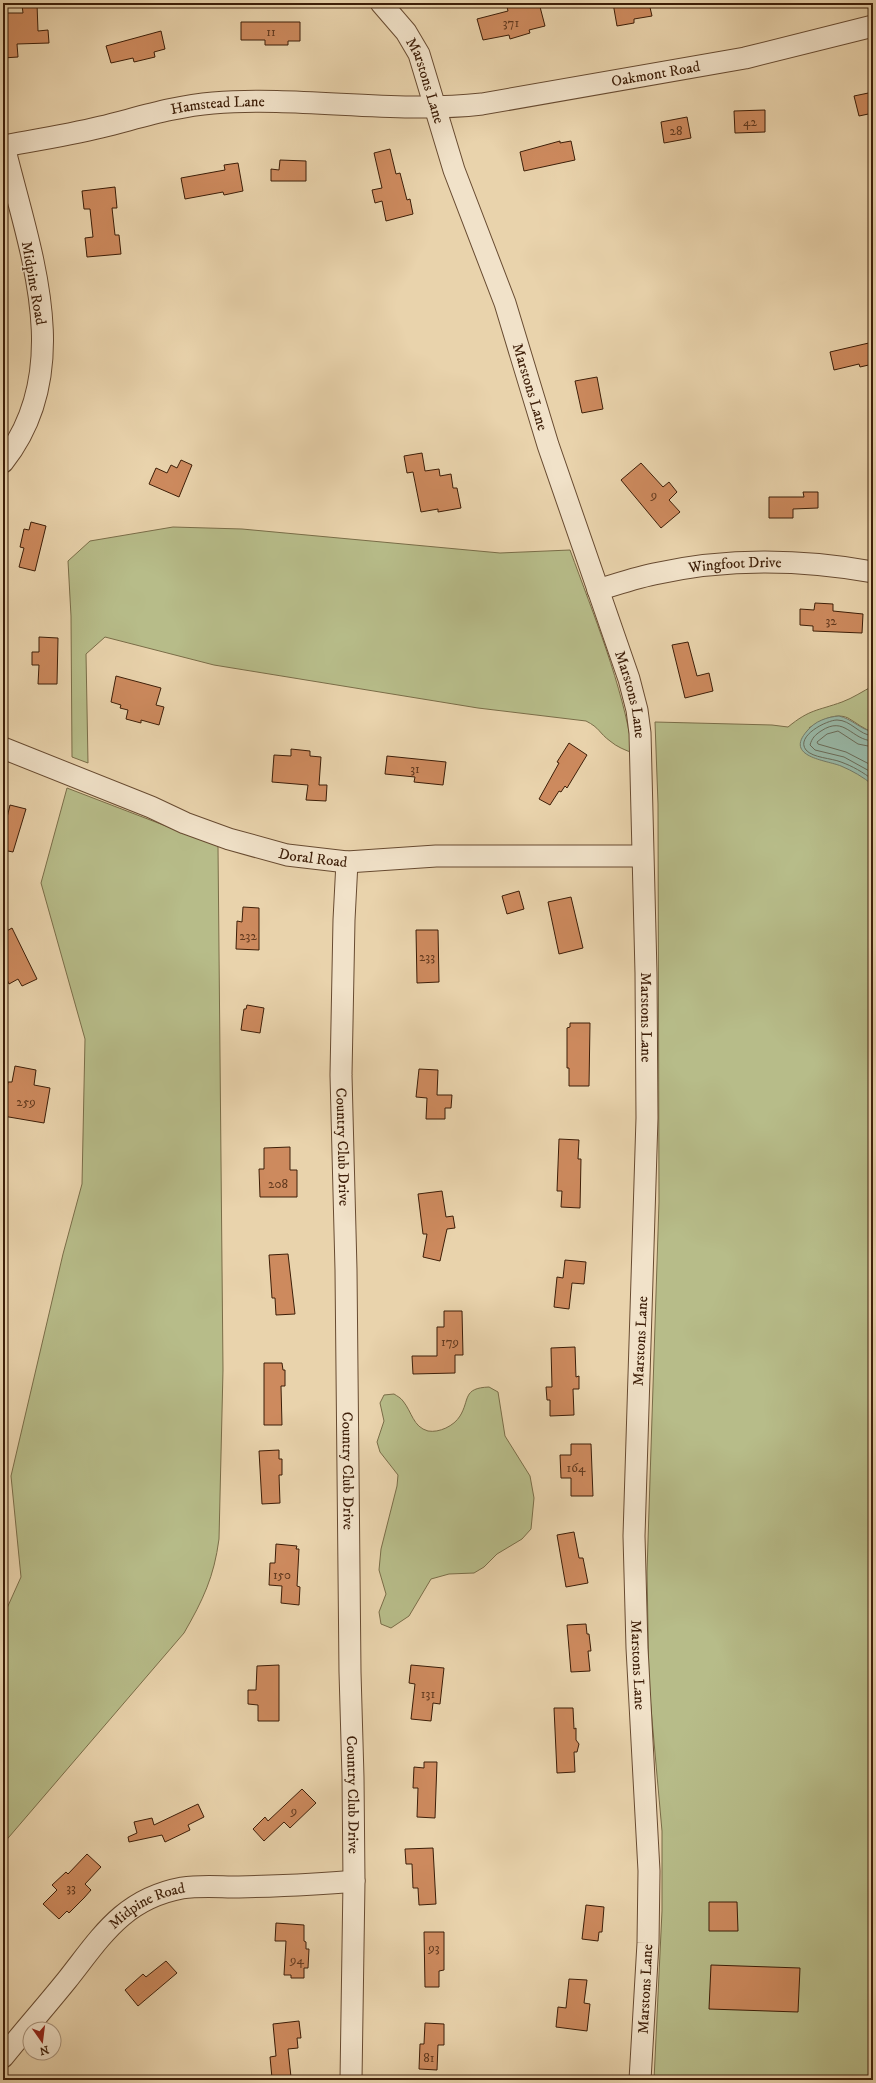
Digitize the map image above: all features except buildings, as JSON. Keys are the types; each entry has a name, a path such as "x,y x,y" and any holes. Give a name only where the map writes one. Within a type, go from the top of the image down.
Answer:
{"street":[{"name":"Marstons Lane","path":"381,3 406,32 419,54 454,170 505,305 548,445 629,679 637,710 640,733 646,972 647,1118 634,1536 637,1648 648,1877 648,1943 640,2080"},
{"name":"Oakmont Road","path":"436,107 489,104 644,76 780,50 873,26"},
{"name":"Hamstead Lane","path":"3,146 101,127 147,114 212,103 252,102 436,107"},
{"name":"Midpine Road","path":"3,146 39,289 43,320 43,356 35,404 14,449 3,462"},
{"name":"Wingfoot Drive","path":"598,590 654,574 697,567 764,562 815,563 873,572"},
{"name":"Doral Road","path":"3,748 125,796 185,823 229,839 287,855 347,862 436,856 642,856"},
{"name":"Country Club Drive","path":"347,862 340,1075 346,1270 354,1881 350,2030 351,2080"},
{"name":"Midpine Road","path":"3,2056 110,1925 133,1907 157,1895 181,1888 202,1886 303,1887 354,1881"}],"green space":[{"path":"173,527 242,529 500,553 570,550 615,675 633,753 613,743 586,721 478,708 214,665 105,637 86,654 88,763 72,757 71,616 68,561 90,541"},
{"path":"873,686 873,732 843,716 828,718 809,728 873,740 873,2080 654,2080 662,1911 662,1831 649,1686 647,1572 659,1202 658,804 655,722 772,725 788,727 814,711 846,700"},
{"path":"67,788 218,846 223,1370 219,1539 217,1553 207,1588 184,1633 3,1844 3,1617 21,1577 11,1476 63,1254 82,1184 85,1039 41,883"},
{"path":"489,1387 498,1392 505,1436 530,1476 534,1498 531,1529 522,1539 497,1554 484,1567 474,1573 449,1574 431,1579 409,1616 391,1628 381,1624 379,1612 386,1594 379,1570 381,1549 397,1486 398,1475 380,1452 377,1442 384,1421 380,1403 384,1395 394,1394 406,1405 413,1419 419,1426 428,1431 437,1431 450,1426 457,1420 471,1392 480,1388"}],"water":[{"path":"839,716 873,732 873,785 858,774 845,768 810,756 800,747 801,740 807,731 817,722 830,717"}]}
